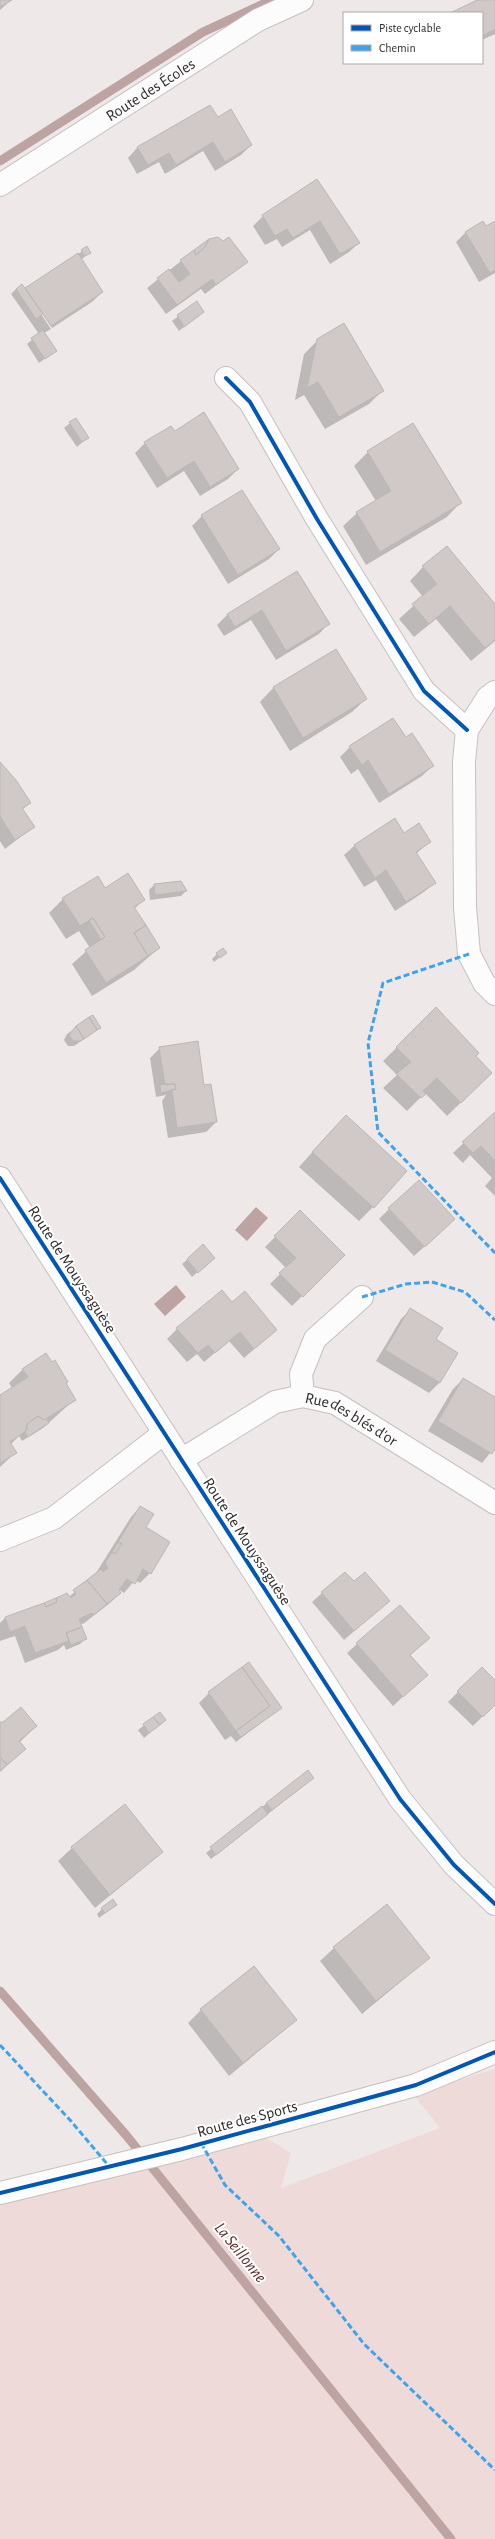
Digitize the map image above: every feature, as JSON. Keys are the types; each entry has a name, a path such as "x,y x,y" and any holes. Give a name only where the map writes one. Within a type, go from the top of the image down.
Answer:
{"street":[{"name":"Route des Écoles","path":"0,184 258,20 302,0"},
{"path":"226,378 250,402 317,519 424,691 468,730"},
{"path":"495,692 488,697 468,730 464,762 465,907 469,954 484,983 495,994"},
{"name":"Route de Mouyssaguèse","path":"0,1178 400,1799 454,1865 495,1904"},
{"path":"303,1396 301,1374 315,1339 362,1297"},
{"name":"Rue des blés d'or","path":"181,1460 275,1402 303,1396 335,1403 495,1503"},
{"path":"0,1540 54,1518 164,1433"},
{"name":"Route des Sports","path":"0,2193 114,2163 182,2149 416,2085 495,2052"}],"shaded area":[{"path":"256,1207 268,1218 247,1241 235,1230"},
{"path":"176,1285 186,1297 165,1316 154,1304"},
{"path":"495,2069 495,2539 0,2539 0,2205 256,2132 291,2153 281,2188 440,2128 413,2094"}],"building":[{"path":"0,0 12,0 0,7"},
{"path":"477,0 495,0 495,29 483,35 483,12 452,12"},
{"path":"210,105 218,117 231,109 252,145 225,162 213,142 176,165 169,153 148,165 137,147"},
{"path":"317,179 360,243 340,254 320,221 293,238 287,229 275,236 262,215"},
{"path":"483,221 486,226 495,221 495,270 490,273 465,232"},
{"path":"218,237 223,241 229,237 248,262 216,285 212,279 177,305 157,278 169,269 179,282 190,274 180,260 194,250 196,255 205,247 209,239"},
{"path":"209,239 205,247 196,255 194,250"},
{"path":"87,246 91,253 85,256 81,250"},
{"path":"78,253 103,292 51,326 25,288"},
{"path":"22,284 43,314 36,319 16,289"},
{"path":"197,301 204,312 184,327 177,315"},
{"path":"344,323 384,391 339,417 318,382 307,388 317,339"},
{"path":"43,330 57,351 45,359 31,338"},
{"path":"204,412 239,469 210,487 194,461 167,478 144,442 171,426 175,431"},
{"path":"76,418 89,438 82,442 69,422"},
{"path":"413,423 462,503 380,552 356,512 391,491 367,451"},
{"path":"242,490 280,549 238,575 201,515"},
{"path":"447,546 495,604 495,640 485,648 450,606 429,624 412,604 437,584 422,566"},
{"path":"297,571 330,624 286,651 262,610 235,627 227,614"},
{"path":"336,649 367,699 303,738 273,687"},
{"path":"393,718 406,737 412,733 434,766 389,794 368,760 362,765 349,746"},
{"path":"0,762 16,780 31,803 22,808 35,827 15,840 0,816"},
{"path":"395,818 404,833 419,823 431,842 416,852 436,883 406,902 386,870 375,878 354,845"},
{"path":"128,873 145,900 134,907 146,925 134,933 148,956 106,983 85,950 105,937 93,918 80,926 62,898 98,876 105,888"},
{"path":"181,881 187,891 155,895 154,884"},
{"path":"93,918 105,937 101,940 89,920"},
{"path":"146,925 160,948 148,956 134,933"},
{"path":"223,948 227,953 220,958 216,953"},
{"path":"436,1007 479,1053 476,1056 492,1073 461,1103 437,1078 423,1091 426,1094 421,1098 396,1074 411,1062 396,1047"},
{"path":"93,1015 101,1028 97,1030 89,1017"},
{"path":"89,1017 97,1030 84,1039 76,1026"},
{"path":"76,1026 84,1039 80,1041 73,1041 69,1035"},
{"path":"198,1041 204,1085 211,1084 217,1122 177,1128 172,1090 176,1089 175,1084 165,1085 159,1047"},
{"path":"175,1084 176,1089 161,1093 160,1085"},
{"path":"495,1112 495,1161 481,1146 473,1153 462,1142"},
{"path":"346,1115 407,1171 374,1208 312,1152"},
{"path":"419,1180 455,1219 425,1247 388,1208"},
{"path":"300,1210 345,1255 303,1297 279,1273 296,1258 274,1236"},
{"path":"203,1244 215,1258 198,1273 187,1259"},
{"path":"222,1290 232,1302 245,1291 277,1330 254,1349 240,1332 215,1353 208,1345 198,1353 176,1328"},
{"path":"410,1308 443,1328 436,1339 458,1353 440,1383 385,1350"},
{"path":"46,1353 52,1362 55,1360 68,1382 66,1383 76,1400 44,1420 38,1416 27,1424 27,1430 10,1442 17,1453 0,1463 0,1395 28,1377 22,1369"},
{"path":"463,1378 495,1397 495,1449 492,1454 438,1421"},
{"path":"38,1416 44,1420 46,1418 49,1423 28,1437 25,1432 27,1424"},
{"path":"140,1506 154,1514 146,1527 170,1542 151,1574 143,1569 135,1584 127,1579 119,1590 121,1593 107,1604 87,1580 101,1569 103,1572 108,1568 105,1563 112,1552 115,1554 122,1544 118,1542"},
{"path":"118,1542 122,1544 115,1554 112,1552"},
{"path":"345,1572 354,1581 365,1572 390,1601 354,1631 321,1592"},
{"path":"87,1580 107,1604 94,1615 92,1613 79,1619 82,1627 66,1633 69,1641 35,1653 25,1626 10,1632 5,1617 44,1603 46,1607 57,1602 56,1598 67,1593 71,1598 76,1594 73,1590"},
{"path":"56,1598 57,1602 46,1607 44,1603"},
{"path":"400,1605 430,1638 410,1655 428,1675 403,1697 356,1643"},
{"path":"82,1627 87,1639 71,1645 66,1633"},
{"path":"249,1662 282,1708 241,1737 236,1731 270,1706 242,1667"},
{"path":"242,1667 270,1706 236,1731 208,1692"},
{"path":"482,1667 495,1680 495,1705 483,1717 457,1691"},
{"path":"21,1707 37,1726 19,1741 26,1749 7,1765 0,1757 0,1722 3,1722"},
{"path":"160,1712 166,1720 160,1725 153,1717"},
{"path":"153,1717 160,1725 149,1733 143,1724"},
{"path":"0,1757 7,1765 0,1771"},
{"path":"308,1770 314,1778 272,1810 266,1803"},
{"path":"125,1804 163,1852 110,1895 71,1847"},
{"path":"262,1806 268,1814 216,1855 210,1847"},
{"path":"113,1899 117,1905 105,1913 101,1908"},
{"path":"387,1904 430,1958 376,2001 333,1947"},
{"path":"254,1966 297,2020 243,2063 200,2009"}],"waterway":[{"path":"0,161 203,32 272,0"},
{"name":"La Seillonne","path":"0,1991 126,2135 451,2539"}],"marked path":[{"path":"469,954 383,983 368,1043 378,1132 495,1253"},
{"path":"362,1297 406,1284 432,1282 465,1292 495,1320"},
{"path":"0,2045 70,2120 108,2165"},
{"path":"201,2143 225,2185 279,2236 364,2344 495,2470"}],"cycle path":[{"path":"226,378 250,402 317,519 424,691 467,730"},
{"path":"0,1178 400,1799 454,1865 495,1904"},
{"path":"0,2193 182,2149 416,2085 495,2052"}]}
